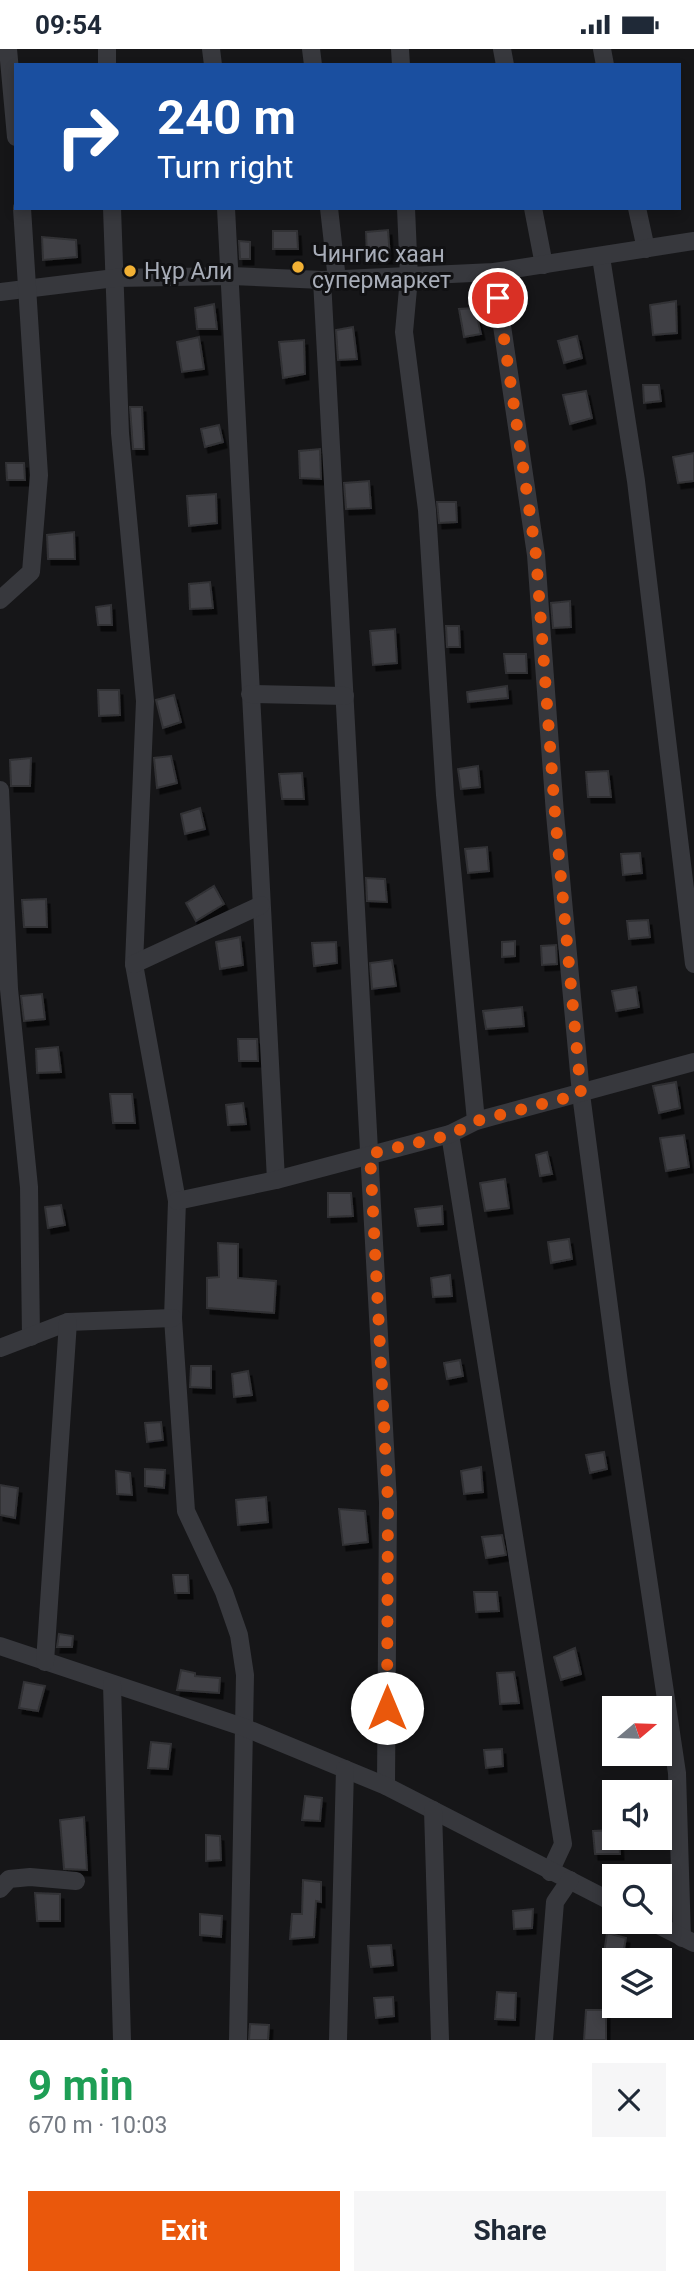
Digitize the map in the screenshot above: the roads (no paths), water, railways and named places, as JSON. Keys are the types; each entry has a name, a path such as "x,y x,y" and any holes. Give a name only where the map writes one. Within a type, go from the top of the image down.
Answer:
{"street":[{"path":"9,49 14,112"},
{"path":"0,600 31,572 39,475 22,210"},
{"path":"113,210 120,433 145,701 134,964 177,1201 173,1318 186,1511 224,1592 239,1635 245,1675 238,2040"},
{"path":"226,210 276,1180"},
{"path":"329,210 329,280 345,696 388,1502 386,1786"},
{"path":"406,210 409,278 404,332 427,510 445,796 476,1121"},
{"path":"533,210 544,265"},
{"path":"637,210 646,249"},
{"path":"0,292 115,278 231,276 329,280 494,272 694,241"},
{"path":"601,257 636,481 694,964"},
{"path":"494,272 536,555 555,814 581,1094 619,1383 677,1773 688,1941"},
{"path":"250,694 345,696"},
{"path":"0,790 9,989 29,1187 32,1337"},
{"path":"134,964 261,905"},
{"path":"177,1201 276,1180 450,1135 476,1121 694,1062"},
{"path":"450,1135 563,1844 550,1872"},
{"path":"0,1348 68,1322 173,1318"},
{"path":"45,1662 68,1322"},
{"path":"0,1646 243,1727 386,1786 602,1897"},
{"path":"112,1684 122,2040"},
{"path":"338,2040 345,1769"},
{"path":"433,1810 440,2040"},
{"path":"0,1889 9,1879 30,1877 76,1881"},
{"path":"544,2040 555,1902 570,1880"},
{"path":"672,1933 688,1941"}],"place":[{"name":"Чингис хаан супермаркет","path":"298,267"},
{"name":"Нұр Али","path":"130,271"}]}
